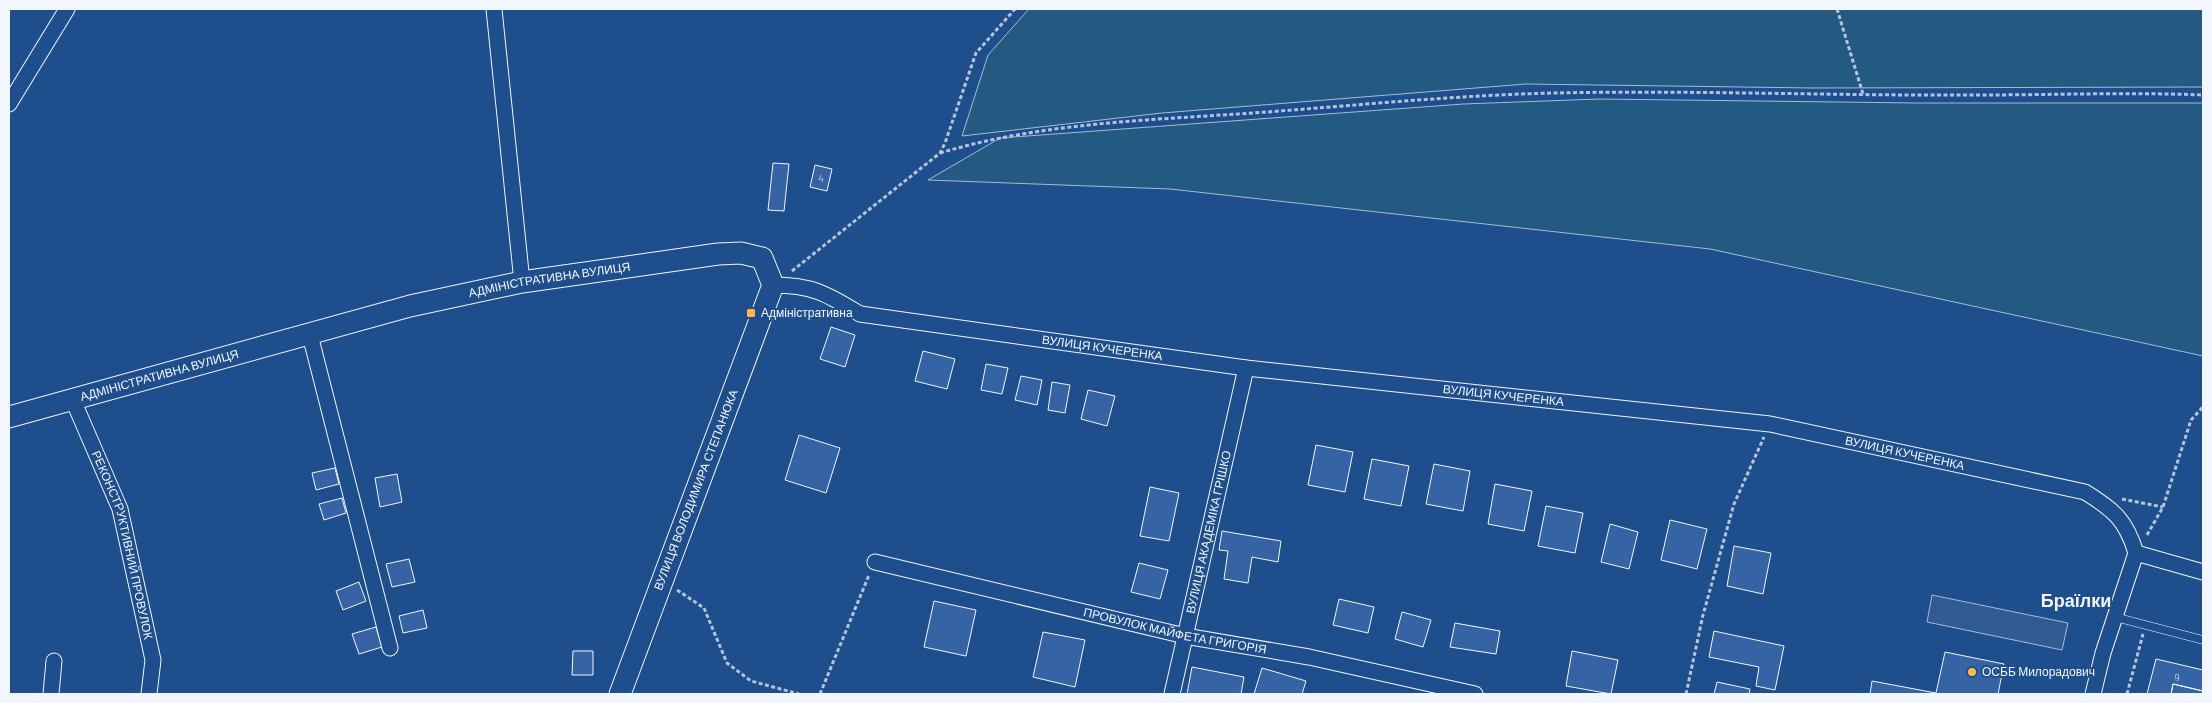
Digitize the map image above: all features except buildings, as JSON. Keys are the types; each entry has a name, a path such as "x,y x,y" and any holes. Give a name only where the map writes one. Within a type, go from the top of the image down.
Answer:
{"street":[{"path":"9,104 67,9"},
{"path":"494,9 522,282"},
{"name":"АДМІНІСТРАТИВНА ВУЛИЦЯ","path":"9,418 410,306 522,282 718,254 741,253 762,258 773,285"},
{"name":"ВУЛИЦЯ КУЧЕРЕНКА","path":"773,285 794,285 824,293 860,314 1246,368 1770,424 2085,492 2111,508 2130,533 2136,553"},
{"name":"ВУЛИЦЯ ВОЛОДИМИРА СТЕПАНЮКА","path":"620,694 773,285"},
{"path":"310,335 390,648"},
{"name":"ВУЛИЦЯ АКАДЕМІКА ГРІШКО","path":"1172,694 1246,368"},
{"name":"РЕКОНСТРУКТИВНИЙ ПРОВУЛОК","path":"73,400 120,509 153,660 149,694"},
{"path":"2093,694 2103,653 2136,553 2203,572"},
{"name":"ПРОВУЛОК МАЙФЕТА ГРИГОРІЯ","path":"875,562 1185,636 1309,657 1475,694"},
{"path":"51,694 54,660"}],"lane":[{"path":"2115,617 2203,640"}],"path":[{"path":"773,285 940,152 945,144 976,53 1015,9"},
{"path":"1837,9 1863,94"},
{"path":"940,152 974,142 1050,129 1406,101 1551,93 1980,95 2134,92 2203,95"},
{"path":"2136,553 2162,508 2191,420 2203,407"},
{"path":"1686,694 1703,615 1734,504 1770,424"},
{"path":"820,694 875,562"},
{"path":"662,580 704,608 727,663 751,681 799,694"},
{"path":"2128,694 2145,626"}],"shaded area":[{"path":"1029,9 2203,9 2203,87 1812,88 1526,84 1162,113 962,136 988,55"},
{"path":"1599,99 1917,103 2203,103 2203,356 1710,249 1170,189 928,180 1000,138 1463,104"},
{"path":"1932,595 2068,623 2062,650 1927,622"}],"place":[{"name":"Адміністративна","path":"751,313"},
{"name":"ОСББ Милорадович","path":"1972,672"}],"district":[{"name":"Браїлки","path":"2076,601"}]}
